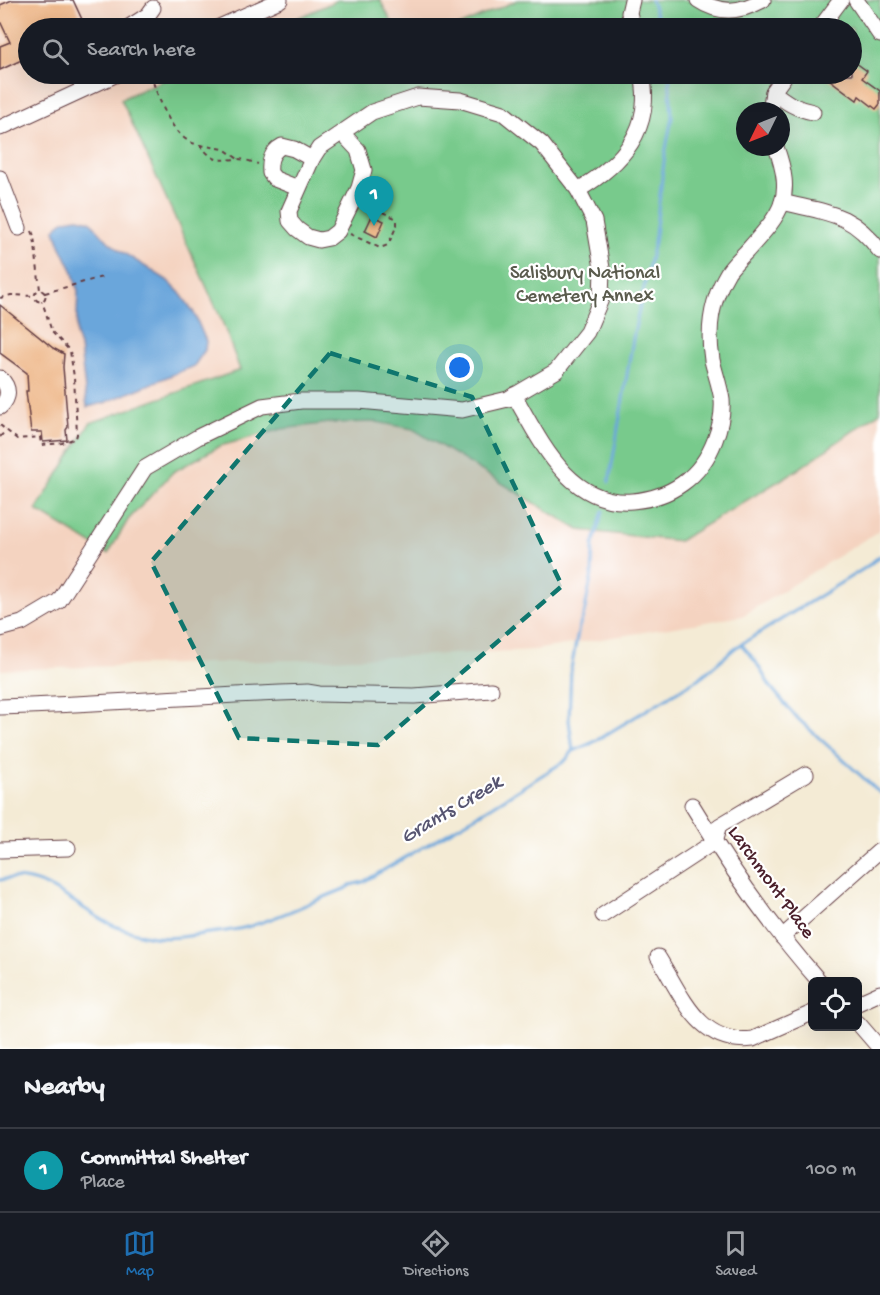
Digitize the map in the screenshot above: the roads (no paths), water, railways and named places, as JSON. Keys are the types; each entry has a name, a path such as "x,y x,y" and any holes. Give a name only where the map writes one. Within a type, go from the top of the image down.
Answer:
{"street":[{"path":"240,18 280,0"},
{"path":"630,18 632,0"},
{"path":"698,0 717,10 732,11 750,7 763,0"},
{"path":"828,18 841,0"},
{"path":"856,0 880,35"},
{"path":"143,18 153,8"},
{"path":"0,128 95,84"},
{"path":"578,190 600,177 618,162 632,142 643,116 644,84"},
{"path":"771,102 773,92 779,84"},
{"path":"773,92 789,104 813,112"},
{"path":"0,629 22,622 59,601 145,468 198,437 262,406 301,401 359,401 462,410 508,399 556,371 587,332 601,299 602,268 594,221 578,190 542,144 503,113 460,100 418,97 372,112 319,148 312,159 289,211 290,221 308,237 320,240 329,238 339,230 364,170 358,150 342,133"},
{"path":"298,188 274,179 270,173 271,156 282,146 294,149 312,159"},
{"path":"514,395 559,469 582,488 600,497 630,501 658,496 682,486 699,470 711,449 720,425 722,401 712,359 709,331 711,313 729,270 764,232 778,212 785,196 784,170 779,156"},
{"path":"0,178 12,219"},
{"path":"782,202 829,213 853,222 868,235 880,251"},
{"path":"0,378 8,390 5,402 0,406"},
{"path":"0,707 69,705 220,694 308,692 414,696 491,690"},
{"path":"603,915 714,842 719,826 806,774"},
{"name":"Larchmont Place","path":"692,805 714,842 782,937 817,977"},
{"path":"0,850 68,848"},
{"path":"782,937 879,851"},
{"path":"658,957 702,1025 725,1037 753,1039 808,1015"},
{"path":"862,1001 880,993"},
{"path":"862,1028 876,1046"}],"water":[{"path":"79,218 90,221 108,241 122,252 167,280 193,311 206,341 205,350 194,366 104,403 87,407 80,347 76,335 78,291 55,230 65,221"}],"waterway":[{"path":"651,0 657,18"},
{"path":"609,482 634,333 654,242 672,117 670,84"},
{"path":"573,751 569,720 571,669 592,574 593,545 603,511"},
{"name":"Grants Creek","path":"0,880 15,878 45,885 112,925 150,937 180,937 228,931 270,920 350,885 363,882 473,818 565,761 573,751 592,743 701,677 735,648 865,568 880,556"},
{"path":"742,645 756,662 770,686 795,716 880,793"}],"place":[{"name":"Committal Shelter","path":"374,226"}],"park label":[{"name":"Salisbury National Cemetery Annex","path":"585,286"}]}
